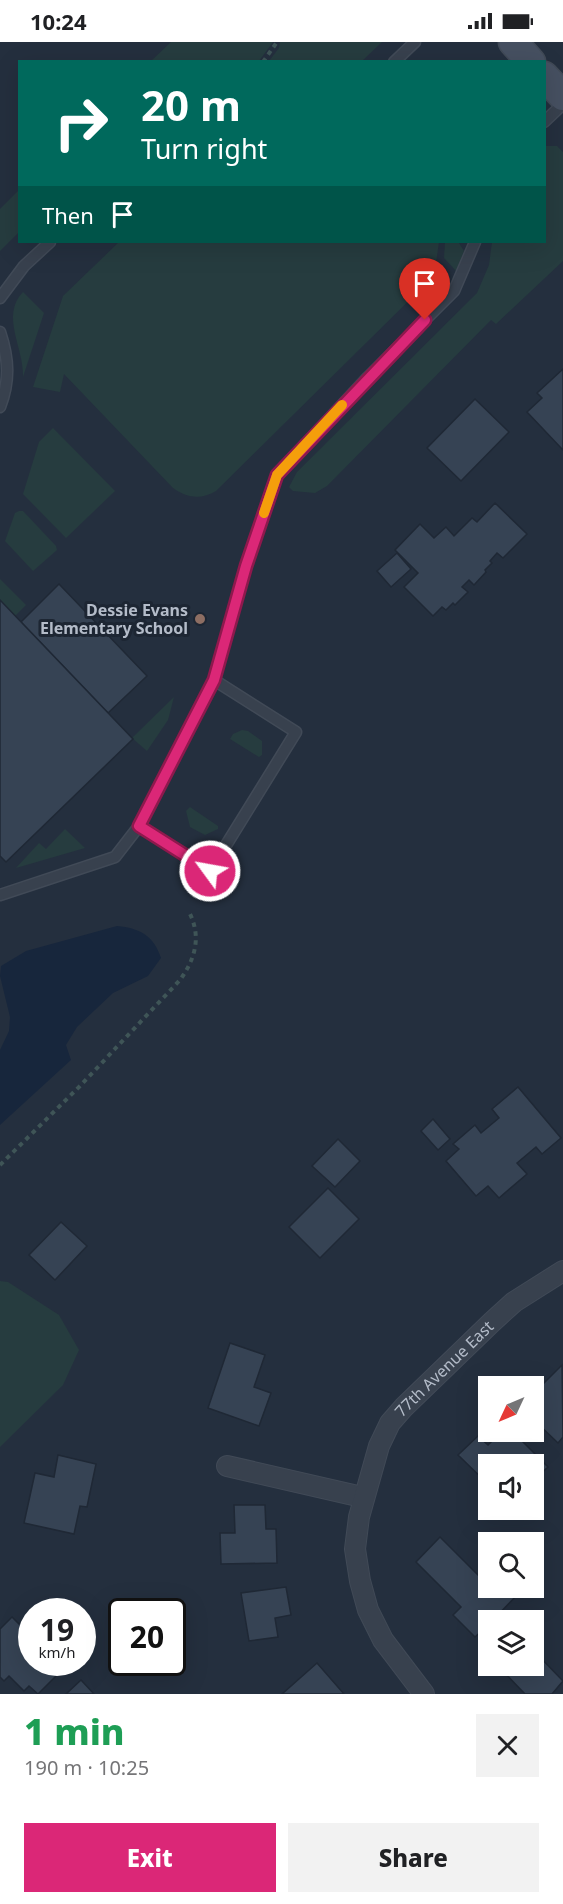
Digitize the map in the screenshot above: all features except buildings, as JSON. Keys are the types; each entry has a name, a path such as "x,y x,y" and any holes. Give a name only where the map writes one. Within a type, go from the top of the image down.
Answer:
{"street":[{"path":"513,42 529,60"},
{"path":"546,78 563,96"},
{"name":"77th Avenue East","path":"424,1694 382,1640 368,1610 355,1549 362,1497 379,1446 390,1423 404,1407 514,1302 563,1270"},
{"path":"227,1466 362,1497"}],"lane":[{"path":"396,60 415,42"},
{"path":"546,120 563,104"},
{"path":"0,298 24,266 49,243"},
{"path":"0,895 115,857 139,826 214,680 246,566 277,475 368,377 454,291 475,243"},
{"path":"0,332 7,352 8,369 7,389 0,407"},
{"path":"139,826 210,871 296,732 214,680"}],"path":[{"path":"264,60 277,42"},
{"path":"0,1165 80,1086 180,980 191,964 196,945 194,923 189,912"}],"green space":[{"path":"171,42 273,42 260,60 152,60"},
{"path":"280,42 382,42 363,60 270,60 279,48"},
{"path":"546,146 557,146 563,152 563,261 496,324 491,320 327,486 315,493 293,491 289,487 297,472 477,293 489,265 492,243 546,243"},
{"path":"18,191 18,233 0,251 0,209"},
{"path":"118,243 439,243 436,263 442,268 216,491 199,497 184,494 173,488 64,374 60,392 33,387 63,296"},
{"path":"445,243 459,243 464,251 456,271 444,258"},
{"path":"23,292 44,313 23,377 13,311 16,301"},
{"path":"53,428 115,491 66,538 23,494 39,442"},
{"path":"23,511 56,546 57,550 33,571 5,541 15,513"},
{"path":"0,579 26,605 15,616 0,600"},
{"path":"174,697 168,720 147,751 132,738"},
{"path":"242,730 248,731 262,741 262,755 259,757 230,739 233,734"},
{"path":"190,807 218,826 218,829 205,835 190,827 186,811"},
{"path":"65,829 85,848 16,868 39,843 46,849"},
{"path":"0,1281 8,1282 59,1315 79,1350 63,1385 0,1447"}],"water":[{"path":"117,926 133,929 145,935 154,944 161,958 148,976 113,993 77,1027 66,1045 71,1060 0,1125 0,1050 9,1031 10,1017 0,976 1,966 26,951"}],"slow traffic":[{"path":"264,513 277,475 342,405"}],"place":[{"name":"Dessie Evans Elementary School","path":"200,619"}],"route":[{"path":"210,871 139,826 214,680 246,566 277,475 368,377 425,320"}]}
